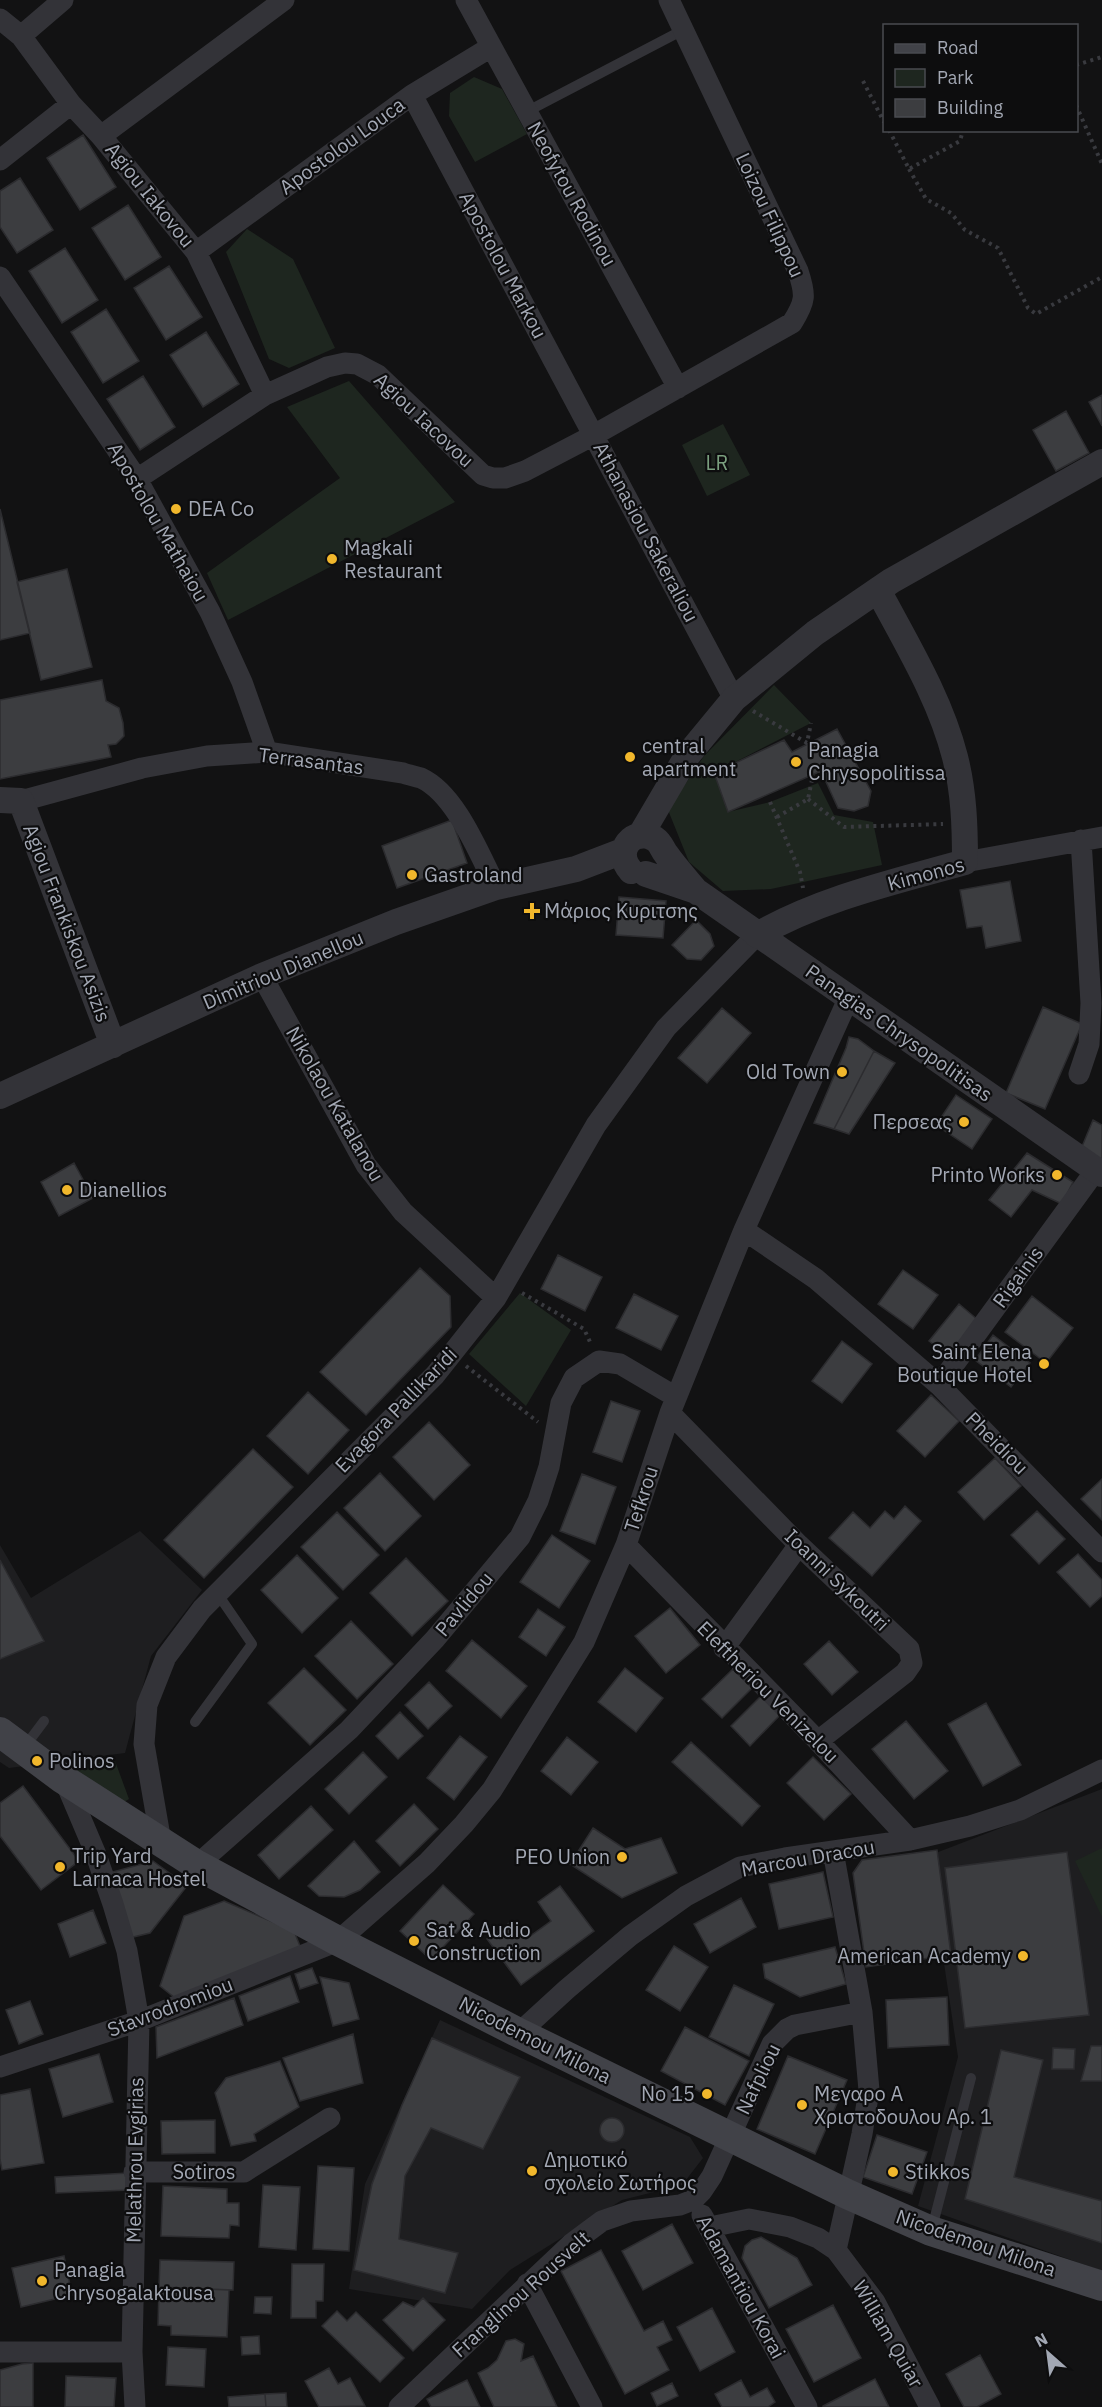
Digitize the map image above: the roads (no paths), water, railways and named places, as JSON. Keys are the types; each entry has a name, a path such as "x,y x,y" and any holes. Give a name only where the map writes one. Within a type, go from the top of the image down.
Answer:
{"main road":[{"name":"Nicodemou Milona","path":"12,1740 63,1779 197,1864 338,1941 519,2033 847,2194 931,2231 1102,2286"}],"street":[{"path":"21,36 63,0"},
{"path":"101,136 284,0"},
{"name":"Neofytou Rodinou","path":"466,0 678,388"},
{"name":"Loizou Filippou","path":"594,435 792,323 804,304 804,289 798,271 669,0"},
{"name":"Agiou Iakovou","path":"0,19 21,36 71,104 101,136 196,252 265,395"},
{"name":"Apostolou Louca","path":"196,252 412,95 491,47"},
{"name":"Apostolou Markou","path":"412,95 594,435"},
{"path":"0,160 71,104"},
{"name":"Apostolou Mathaiou","path":"0,277 137,478 210,612 242,682 267,752"},
{"name":"Agiou Iacovou","path":"137,478 265,395 327,367 345,363 357,364 378,375 483,475 505,478 525,471"},
{"name":"Athanasiou Sakeraliou","path":"525,471 594,435 734,699"},
{"path":"635,858 687,756 734,699 815,633 878,590 1102,462"},
{"path":"878,590 944,721 961,785 965,823 965,862"},
{"name":"Terrasantas","path":"10,800 142,768 207,756 267,752 403,773 422,779 442,793 456,812 496,886"},
{"name":"Agiou Frankiskou Asizis","path":"10,800 113,1045"},
{"name":"Panagias Chrysopolitisas","path":"696,891 664,853 660,844 652,838 635,858 696,891 1099,1172"},
{"path":"1079,1074 1089,1044 1092,838"},
{"name":"Kimonos","path":"757,935 788,917 818,905 965,862 1092,838"},
{"name":"Dimitriou Dianellou","path":"0,1096 262,976 396,922 496,886 635,858"},
{"name":"Evagora Pallikaridi","path":"161,1842 144,1744 147,1705 166,1657 217,1593 435,1375 500,1291 596,1125 666,1028 757,935"},
{"name":"Nikolaou Katalanou","path":"262,976 366,1166 403,1212 500,1291"},
{"name":"Tefkrou","path":"338,1941 427,1863 492,1790 584,1642 626,1545 673,1405 744,1230 849,997"},
{"name":"Rigainis","path":"939,1385 1099,1172"},
{"name":"Pheidiou","path":"744,1230 816,1279 939,1385 1102,1552"},
{"name":"Pavlidou","path":"197,1864 349,1730 435,1639 520,1538 538,1501 549,1467 561,1403 574,1378 599,1361 620,1364 673,1405"},
{"name":"Ioanni Sykoutri","path":"673,1405 799,1545 909,1649 912,1663 905,1673 818,1741"},
{"name":"Eleftheriou Venizelou","path":"626,1545 724,1648 818,1741 910,1840"},
{"path":"724,1648 799,1545"},
{"name":"Marcou Dracou","path":"519,2033 630,1936 686,1896 740,1867 910,1840 970,1826 1020,1810 1102,1770"},
{"name":"Melathrou Evgirias","path":"63,1779 95,1852 113,1904 127,1952 139,2021 134,2172 132,2352 135,2407"},
{"path":"710,2227 749,2219 780,2225 818,2238 836,2250 862,2134 869,2090 862,2012 833,1851"},
{"name":"Stavrodromiou","path":"0,2067 139,2021 338,1941"},
{"name":"Nafpliou","path":"730,2137 772,2044 778,2037 795,2025 862,2012"},
{"name":"Sotiros","path":"134,2172 244,2172 330,2118"},
{"name":"Adamantiou Korai","path":"730,2137 712,2176 693,2200 710,2227 807,2407"},
{"name":"Franglinou Rousvelt","path":"399,2407 527,2284 571,2244 602,2221 631,2211 680,2205 693,2200"},
{"name":"William Quiar","path":"836,2250 875,2302 930,2407"},
{"path":"527,2284 592,2407"},
{"path":"0,2352 132,2352"}],"lane":[{"path":"526,112 683,30"},
{"path":"195,1722 252,1644 217,1593"},
{"path":"12,1740 44,1721"},
{"path":"931,2231 971,2078"}],"place":[{"name":"DEA Co","path":"176,509"},
{"name":"Magkali Restaurant","path":"332,559"},
{"name":"central apartment","path":"630,757"},
{"name":"Panagia Chrysopolitissa","path":"796,762"},
{"name":"Gastroland","path":"412,875"},
{"name":"Μάριος Κυριτσης","path":"532,911"},
{"name":"Old Town","path":"842,1072"},
{"name":"Περσεας","path":"964,1122"},
{"name":"Printo Works","path":"1057,1175"},
{"name":"Dianellios","path":"67,1190"},
{"name":"Saint Elena Boutique Hotel","path":"1044,1364"},
{"name":"Polinos","path":"37,1761"},
{"name":"PEO Union","path":"622,1857"},
{"name":"Trip Yard Larnaca Hostel","path":"60,1867"},
{"name":"Sat & Audio Construction","path":"414,1941"},
{"name":"American Academy","path":"1023,1956"},
{"name":"No 15","path":"707,2094"},
{"name":"Μεγαρο Α Χριστοδουλου Αρ. 1","path":"802,2105"},
{"name":"Δημοτικό σχολείο Σωτήρος","path":"532,2171"},
{"name":"Stikkos","path":"893,2172"},
{"name":"Panagia Chrysogalaktousa","path":"42,2281"}],"park label":[{"name":"LR","path":"717,463"}]}
